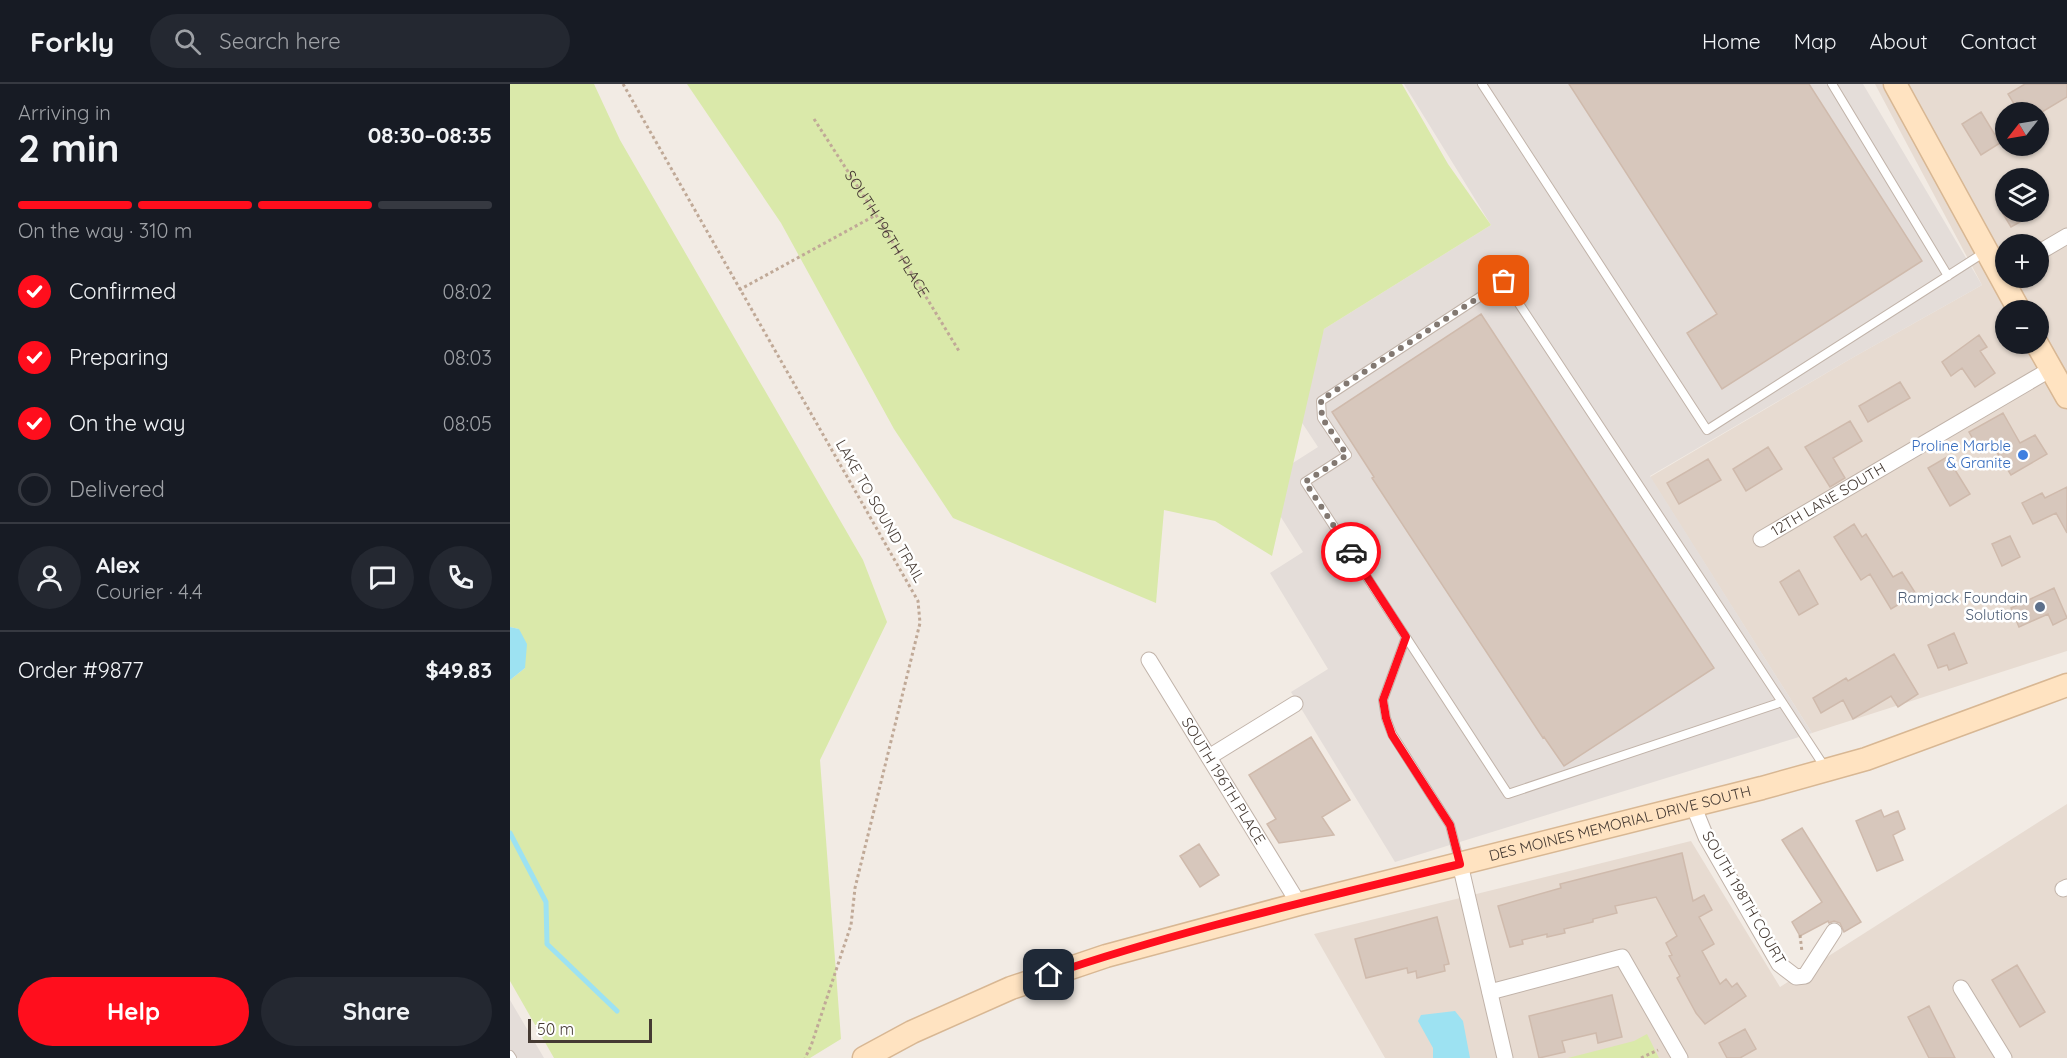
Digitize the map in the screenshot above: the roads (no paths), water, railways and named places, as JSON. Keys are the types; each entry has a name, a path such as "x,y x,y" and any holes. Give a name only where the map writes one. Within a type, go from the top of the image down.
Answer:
{"main road":[{"path":"1898,85 1995,263"},
{"path":"2043,354 2067,397"},
{"name":"DES MOINES MEMORIAL DRIVE SOUTH","path":"864,1058 912,1032 1011,988 1106,956 1299,904 1827,770 1866,759 2067,685"}],"street":[{"path":"2049,247 2067,237"},
{"name":"12TH LANE SOUTH","path":"1761,540 2051,369"},
{"name":"SOUTH 196TH PLACE","path":"1149,660 1299,904"},
{"path":"1209,756 1295,704"},
{"name":"SOUTH 198TH COURT","path":"1693,805 1706,837 1779,964 1796,978 1805,976 1834,932"},
{"path":"1460,864 1505,1058"},
{"path":"1490,992 1622,957 1680,1058"},
{"path":"1961,988 2004,1058"}],"lane":[{"path":"1482,84 1707,430 1987,252"},
{"path":"1832,84 1948,276"},
{"path":"1782,702 1508,794 1305,482 1347,455 1322,418 1321,400 1504,281 1827,770"},
{"path":"1406,637 1383,700 1386,718 1392,735 1450,825 1460,864"}],"water":[{"path":"510,627 519,629 527,644 525,668 510,680"},
{"path":"1455,1011 1463,1021 1470,1058 1433,1058 1433,1048 1418,1021 1421,1015"}],"waterway":[{"path":"510,833 546,902 547,944 617,1011"}],"place":[{"name":"Proline Marble & Granite","path":"2023,455"},
{"name":"Ramjack Foundain Solutions","path":"2040,607"}]}
